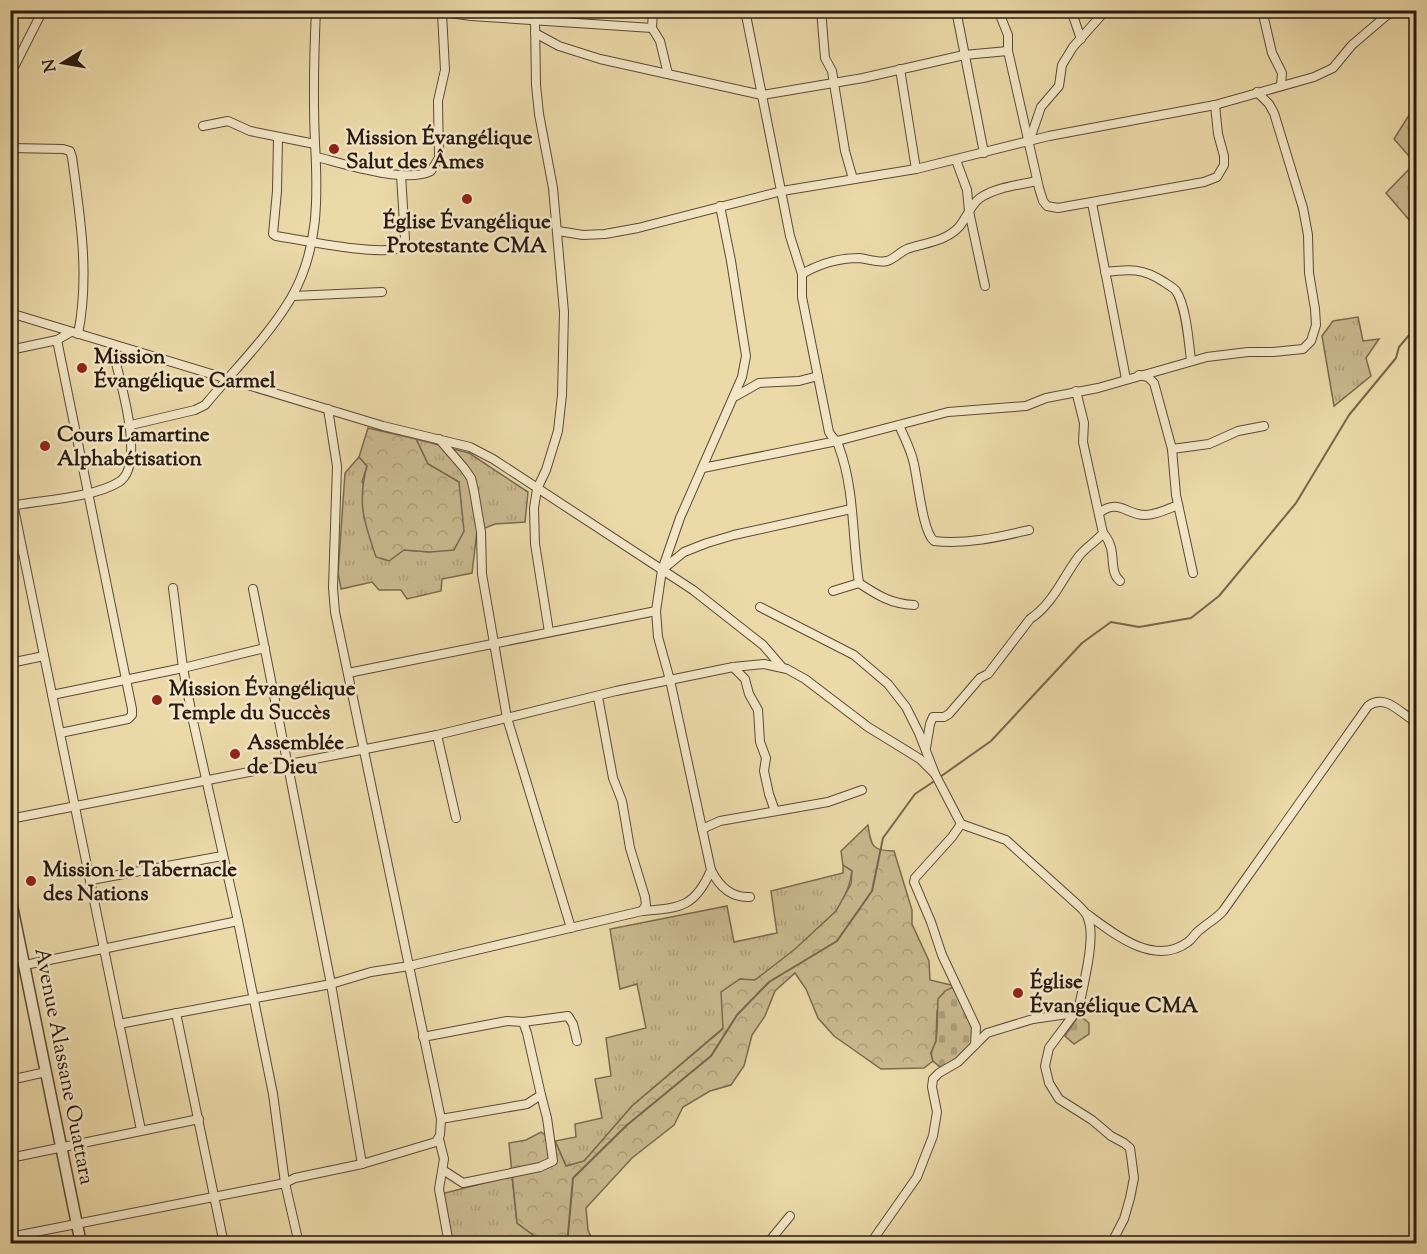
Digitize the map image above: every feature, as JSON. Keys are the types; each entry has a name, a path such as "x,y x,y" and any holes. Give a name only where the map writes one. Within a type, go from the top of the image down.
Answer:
{"street":[{"path":"10,14 22,10"},
{"path":"10,75 43,10"},
{"path":"130,425 201,408 268,332 293,296 314,242 318,194 315,144 316,10"},
{"path":"430,10 471,16 652,28"},
{"path":"471,16 484,10"},
{"path":"653,10 652,28 660,41 668,74"},
{"path":"745,10 790,236 802,274 802,297 829,432 837,441 850,482 859,583 881,598 900,604 914,605"},
{"path":"821,10 825,58 832,71 845,151 853,179"},
{"path":"956,10 984,153"},
{"path":"998,10 1008,35 1008,51 1037,181 1043,201 1047,206 1058,208 1092,203 1204,182 1217,177 1224,165 1224,156 1218,134 1215,105"},
{"path":"1071,10 1081,39"},
{"path":"1029,142 1041,107 1059,86 1062,64 1106,10"},
{"path":"1262,10 1272,52 1282,73 1281,85"},
{"path":"558,231 583,235 638,228 782,191 916,170 1049,136 1215,105 1314,77 1333,68 1352,45 1394,10"},
{"path":"317,157 401,176 425,174 431,171 439,158 438,101 445,70 442,13"},
{"path":"535,19 536,85 553,188 564,312 562,395 558,431 546,470 537,489 533,526 549,632"},
{"path":"535,33 559,46 600,59 762,96 963,55 1008,51"},
{"path":"900,69 916,170"},
{"path":"704,468 837,441 948,412 1026,406 1037,400 1098,388 1191,361 1248,351 1273,352 1303,349 1311,341 1316,326 1309,273 1308,235 1303,208 1296,192 1289,159 1274,113 1257,92"},
{"path":"203,126 228,121 250,131 315,144"},
{"path":"278,137 273,234 314,242 384,250 399,248 405,239 401,176"},
{"path":"10,148 70,151 83,240 85,272 83,312 75,333 57,340 10,350"},
{"path":"956,160 967,190 969,211 985,286"},
{"path":"802,274 816,265 840,260 858,258 884,262 904,250 928,244 952,233 978,199 988,194 1037,181"},
{"path":"1092,203 1126,379"},
{"path":"720,206 746,356 742,377 734,397 673,537 662,570 656,611 658,637 670,680 711,870 718,884 742,897 750,897"},
{"path":"1105,272 1127,269 1151,273 1175,290 1185,320 1191,361"},
{"path":"293,296 382,292"},
{"path":"10,313 383,426 470,447 493,459 693,590 763,645 782,667 829,695 868,727 920,759 935,774"},
{"path":"57,340 132,710 132,715 128,719 60,733"},
{"path":"12,506 88,493 118,483 127,473 131,454 130,425 111,344"},
{"path":"1139,375 1148,377 1154,383 1172,449 1178,506 1193,573"},
{"path":"734,397 759,383 799,381 818,376"},
{"path":"1076,391 1084,423 1083,442 1103,533 1111,544 1114,575 1120,581"},
{"path":"327,409 337,466 333,588 335,612 441,1119 439,1139 444,1159 439,1189 449,1244"},
{"path":"899,425 913,459 930,537 941,542 972,540 1029,530"},
{"path":"1172,449 1209,444 1238,431 1264,426"},
{"path":"439,439 471,478 481,532 482,574 507,718 571,928"},
{"path":"10,489 141,1130"},
{"path":"1099,513 1107,507 1114,507 1143,515 1152,515 1178,506"},
{"path":"662,570 684,552 734,535 851,509"},
{"path":"920,759 926,748 933,717 944,717 949,714 981,678 988,674 1030,619 1040,613 1056,593 1078,557 1103,533"},
{"path":"673,537 679,551 684,552"},
{"path":"833,591 859,583"},
{"path":"172,588 183,668 273,1094 285,1183 299,1244"},
{"path":"254,589 331,984 362,1164"},
{"path":"760,607 854,655 888,684 906,707 926,748 935,774 961,824 997,836 1017,849 1086,914 1127,942 1157,951 1174,948 1187,942 1223,912 1368,705 1379,701 1389,703 1416,722"},
{"path":"348,673 656,611"},
{"path":"52,695 183,668 265,648"},
{"path":"10,663 44,656"},
{"path":"10,819 436,735 616,691 733,667 764,664 782,667"},
{"path":"733,667 745,679 749,694 758,710 760,742 766,758 764,771 775,811"},
{"path":"598,697 613,778 622,801 630,848 645,897 646,905 642,911"},
{"path":"436,735 456,818"},
{"path":"702,829 720,821 828,801 862,790"},
{"path":"961,824 914,882 942,955 976,1027 975,1045"},
{"path":"91,880 222,856"},
{"path":"119,1024 331,984 371,972 409,966 642,911 668,909 688,903 704,888 711,870"},
{"name":"Avenue Alassane Ouattara","path":"10,896 14,932 25,965 81,1244"},
{"path":"1086,914 1090,923 1090,943 1079,1007 1049,1048 1044,1066 1049,1083 1059,1099 1130,1148 1134,1178 1124,1219 1111,1244"},
{"path":"25,965 237,921"},
{"path":"176,1013 224,1244"},
{"path":"870,1244 917,1177 933,1136 937,1112 932,1087 933,1079 958,1062 987,1033 1018,1022 1075,1013"},
{"path":"423,1037 507,1021 523,1022 568,1016 578,1041"},
{"path":"443,1170 463,1183 540,1167 552,1161 547,1118 528,1033 523,1022"},
{"path":"10,1080 46,1072"},
{"path":"441,1119 527,1104 541,1095"},
{"path":"10,1158 199,1119"},
{"path":"10,1237 285,1183 295,1178 362,1164 436,1143 439,1139"},
{"path":"767,1244 790,1216"}],"green space":[{"path":"1416,104 1416,216 1410,221 1386,193 1415,163 1394,139"},
{"path":"1358,317 1363,341 1379,339 1366,358 1371,376 1334,406 1322,336 1333,321"},
{"path":"368,428 416,439 428,464 459,482 464,531 454,550 430,552 404,550 389,561 376,557 368,533 362,502 367,466 359,457"},
{"path":"416,439 469,453 528,492 525,522 495,524 477,531 472,573 442,579 441,591 407,599 401,590 379,590 372,582 341,589 338,573 345,473 359,457 367,466 362,482 404,550 430,552 459,482 428,464"},
{"path":"868,825 874,846 881,850 894,851 912,910 912,924 929,961 930,980 955,986 937,1011 936,1041 931,1053 933,1061 924,1068 881,1069 834,1036 818,1018 806,989 795,973 775,991 765,1016 752,1035 744,1066 731,1085 710,1091 683,1107 674,1125 632,1158 586,1208 588,1230 594,1243 544,1243 517,1223 509,1143 526,1140 541,1132 555,1141 566,1166 584,1161 632,1106 723,1029 721,992 740,979 755,980 795,949 836,911 851,884 852,871 843,865 841,851"},
{"path":"843,865 852,870 850,881 843,900 832,916 761,977 752,980 740,979 723,1028 632,1106 584,1162 566,1166 555,1141 576,1137 575,1124 602,1118 595,1079 611,1076 606,1038 646,1028 637,984 620,989 610,929 727,906 734,942 777,933 771,891 843,873"},
{"path":"955,986 977,1029 976,1042 951,1063 941,1068 933,1061 931,1053 936,1041 938,999 945,991"},
{"path":"1079,1015 1089,1023 1089,1034 1074,1044 1065,1036"},
{"path":"512,1176 517,1223 544,1243 451,1243 441,1194"}],"waterway":[{"path":"940,777 991,741 1082,643 1111,622 1139,627 1191,618 1219,596 1296,503 1349,415 1396,358 1399,347 1416,327"},
{"path":"569,1244 573,1178 627,1125 711,1056 737,1015 769,982 837,941 872,891 883,838 915,794 936,780"}],"place":[{"name":"Mission Évangélique Salut des Âmes","path":"334,149"},
{"name":"Église Évangélique Protestante CMA","path":"467,199"},
{"name":"Mission Évangélique Carmel","path":"82,368"},
{"name":"Cours Lamartine Alphabétisation","path":"45,446"},
{"name":"Mission Évangélique Temple du Succès","path":"157,700"},
{"name":"Assemblée de Dieu","path":"235,754"},
{"name":"Mission le Tabernacle des Nations","path":"31,881"},
{"name":"Église Évangélique CMA","path":"1018,993"}]}
